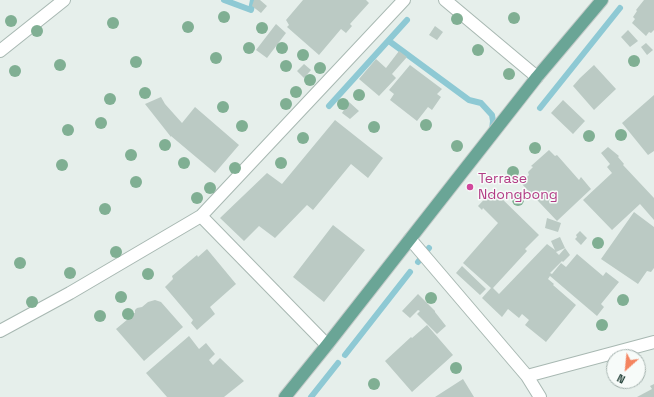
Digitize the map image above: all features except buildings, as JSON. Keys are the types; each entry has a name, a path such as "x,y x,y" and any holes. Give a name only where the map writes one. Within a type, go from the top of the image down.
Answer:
{"main road":[{"path":"285,397 598,1"}],"street":[{"path":"0,51 64,0"},
{"path":"0,331 70,293 201,216 404,0"},
{"path":"445,0 537,77"},
{"path":"201,216 327,345"},
{"path":"410,239 527,376 540,397"},
{"path":"527,376 654,342"}],"waterway":[{"path":"224,0 251,10 253,0"},
{"path":"540,108 620,8"},
{"path":"329,106 407,20"},
{"path":"389,41 469,100 481,103 492,115 492,130"},
{"path":"418,262 429,248"},
{"path":"345,355 410,272"},
{"path":"311,397 338,363"}],"place":[{"name":"Terrase Ndongbong","path":"470,187"}]}
